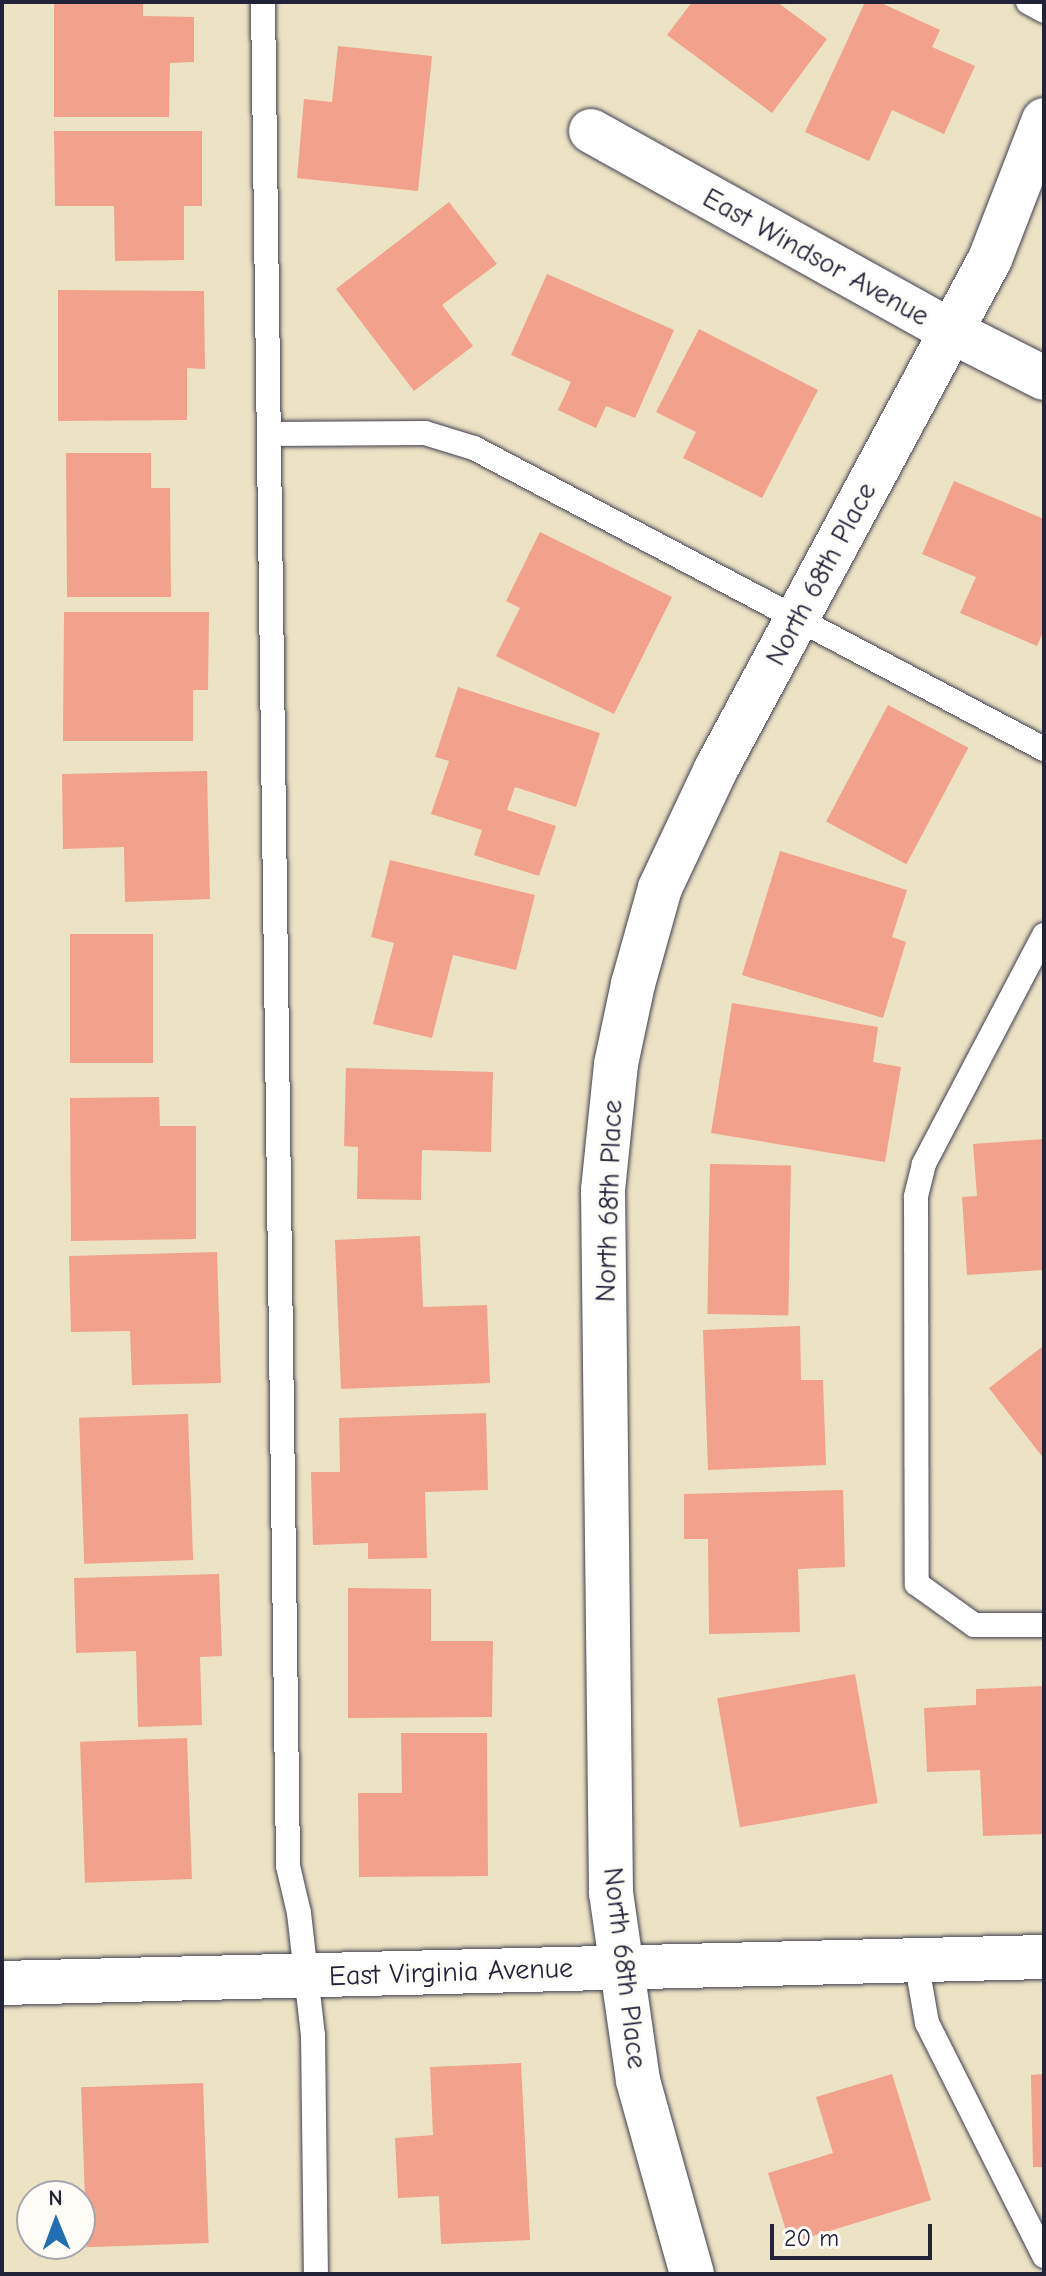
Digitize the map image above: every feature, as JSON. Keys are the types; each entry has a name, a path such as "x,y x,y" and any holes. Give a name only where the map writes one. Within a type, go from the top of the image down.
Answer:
{"street":[{"name":"North 68th Place","path":"692,2274 638,2080 611,1893 603,1190 608,1122 633,984 660,888 716,769 990,259 1044,120"},
{"name":"East Windsor Avenue","path":"591,131 951,331 1044,378"},
{"name":"East Virginia Avenue","path":"2,1983 306,1978 621,1966 1044,1957"}],"lane":[{"path":"263,2 288,1866 299,1913 313,2035 316,2274"},
{"path":"1028,2 1044,11"},
{"path":"269,434 425,433 474,448 1044,749"},
{"path":"1044,935 924,1164 916,1197 917,1584 974,1625 1044,1625"},
{"path":"916,1960 927,2023 1044,2256"}],"building":[{"path":"54,2 143,2 143,16 194,17 194,62 170,63 169,117 54,117"},
{"path":"692,2 777,2 827,39 772,113 667,35"},
{"path":"865,2 879,2 940,30 932,47 975,66 944,134 892,110 869,161 805,132"},
{"path":"338,46 432,56 418,191 297,178 304,99 332,102"},
{"path":"54,131 202,131 202,206 184,206 184,260 115,261 114,206 55,206"},
{"path":"449,202 497,264 442,305 473,346 414,391 336,289"},
{"path":"547,274 674,330 635,418 606,406 596,428 558,410 571,382 511,355"},
{"path":"58,290 204,291 205,369 187,368 187,420 58,421"},
{"path":"699,329 818,390 762,498 683,458 696,432 656,412"},
{"path":"66,453 151,453 151,488 170,488 171,597 67,597"},
{"path":"954,481 1044,519 1044,630 1037,646 960,613 976,577 922,554"},
{"path":"540,532 672,597 614,714 496,656 520,608 506,601"},
{"path":"64,612 209,612 208,690 193,690 193,741 63,741"},
{"path":"458,687 600,733 576,807 515,787 507,810 556,826 539,876 474,855 482,830 431,814 449,761 435,757"},
{"path":"888,705 968,748 906,864 826,822"},
{"path":"207,771 210,899 125,902 124,847 63,849 62,774"},
{"path":"780,851 907,890 892,937 906,942 883,1018 742,975"},
{"path":"390,860 535,895 516,970 453,955 432,1038 373,1024 394,943 371,937"},
{"path":"70,934 153,934 153,1063 70,1063"},
{"path":"732,1003 878,1027 873,1062 901,1067 885,1162 711,1133"},
{"path":"346,1068 493,1072 491,1152 422,1150 421,1200 357,1199 358,1147 344,1146"},
{"path":"159,1097 160,1126 196,1126 196,1239 71,1241 70,1098"},
{"path":"1044,1139 1044,1270 967,1275 962,1197 977,1196 973,1144"},
{"path":"710,1164 791,1165 788,1315 707,1314"},
{"path":"420,1236 423,1307 487,1305 490,1383 341,1389 335,1240"},
{"path":"217,1252 221,1383 132,1385 130,1331 71,1332 69,1256"},
{"path":"800,1326 801,1380 823,1380 826,1465 708,1470 703,1330"},
{"path":"1042,1347 1044,1350 1044,1459 989,1388"},
{"path":"486,1413 488,1490 425,1492 427,1558 368,1559 368,1543 313,1545 311,1472 340,1472 339,1418"},
{"path":"188,1414 193,1560 84,1564 79,1418"},
{"path":"843,1490 845,1567 798,1569 800,1632 709,1634 708,1539 684,1539 684,1494"},
{"path":"219,1574 222,1656 200,1657 202,1725 138,1727 136,1651 76,1653 74,1578"},
{"path":"348,1588 431,1589 431,1641 493,1641 492,1717 348,1718"},
{"path":"855,1674 878,1803 740,1827 717,1698"},
{"path":"1044,1686 1044,1834 983,1836 980,1770 927,1772 924,1708 976,1705 976,1689"},
{"path":"401,1733 487,1733 488,1876 359,1877 358,1793 402,1793"},
{"path":"187,1738 192,1879 85,1883 80,1742"},
{"path":"521,2063 530,2240 441,2244 439,2196 398,2198 395,2138 433,2135 430,2067"},
{"path":"892,2074 931,2200 790,2243 768,2173 833,2153 816,2097"},
{"path":"1044,2074 1044,2167 1033,2167 1031,2075"},
{"path":"203,2083 209,2243 96,2247 96,2180 84,2180 81,2087"}]}
